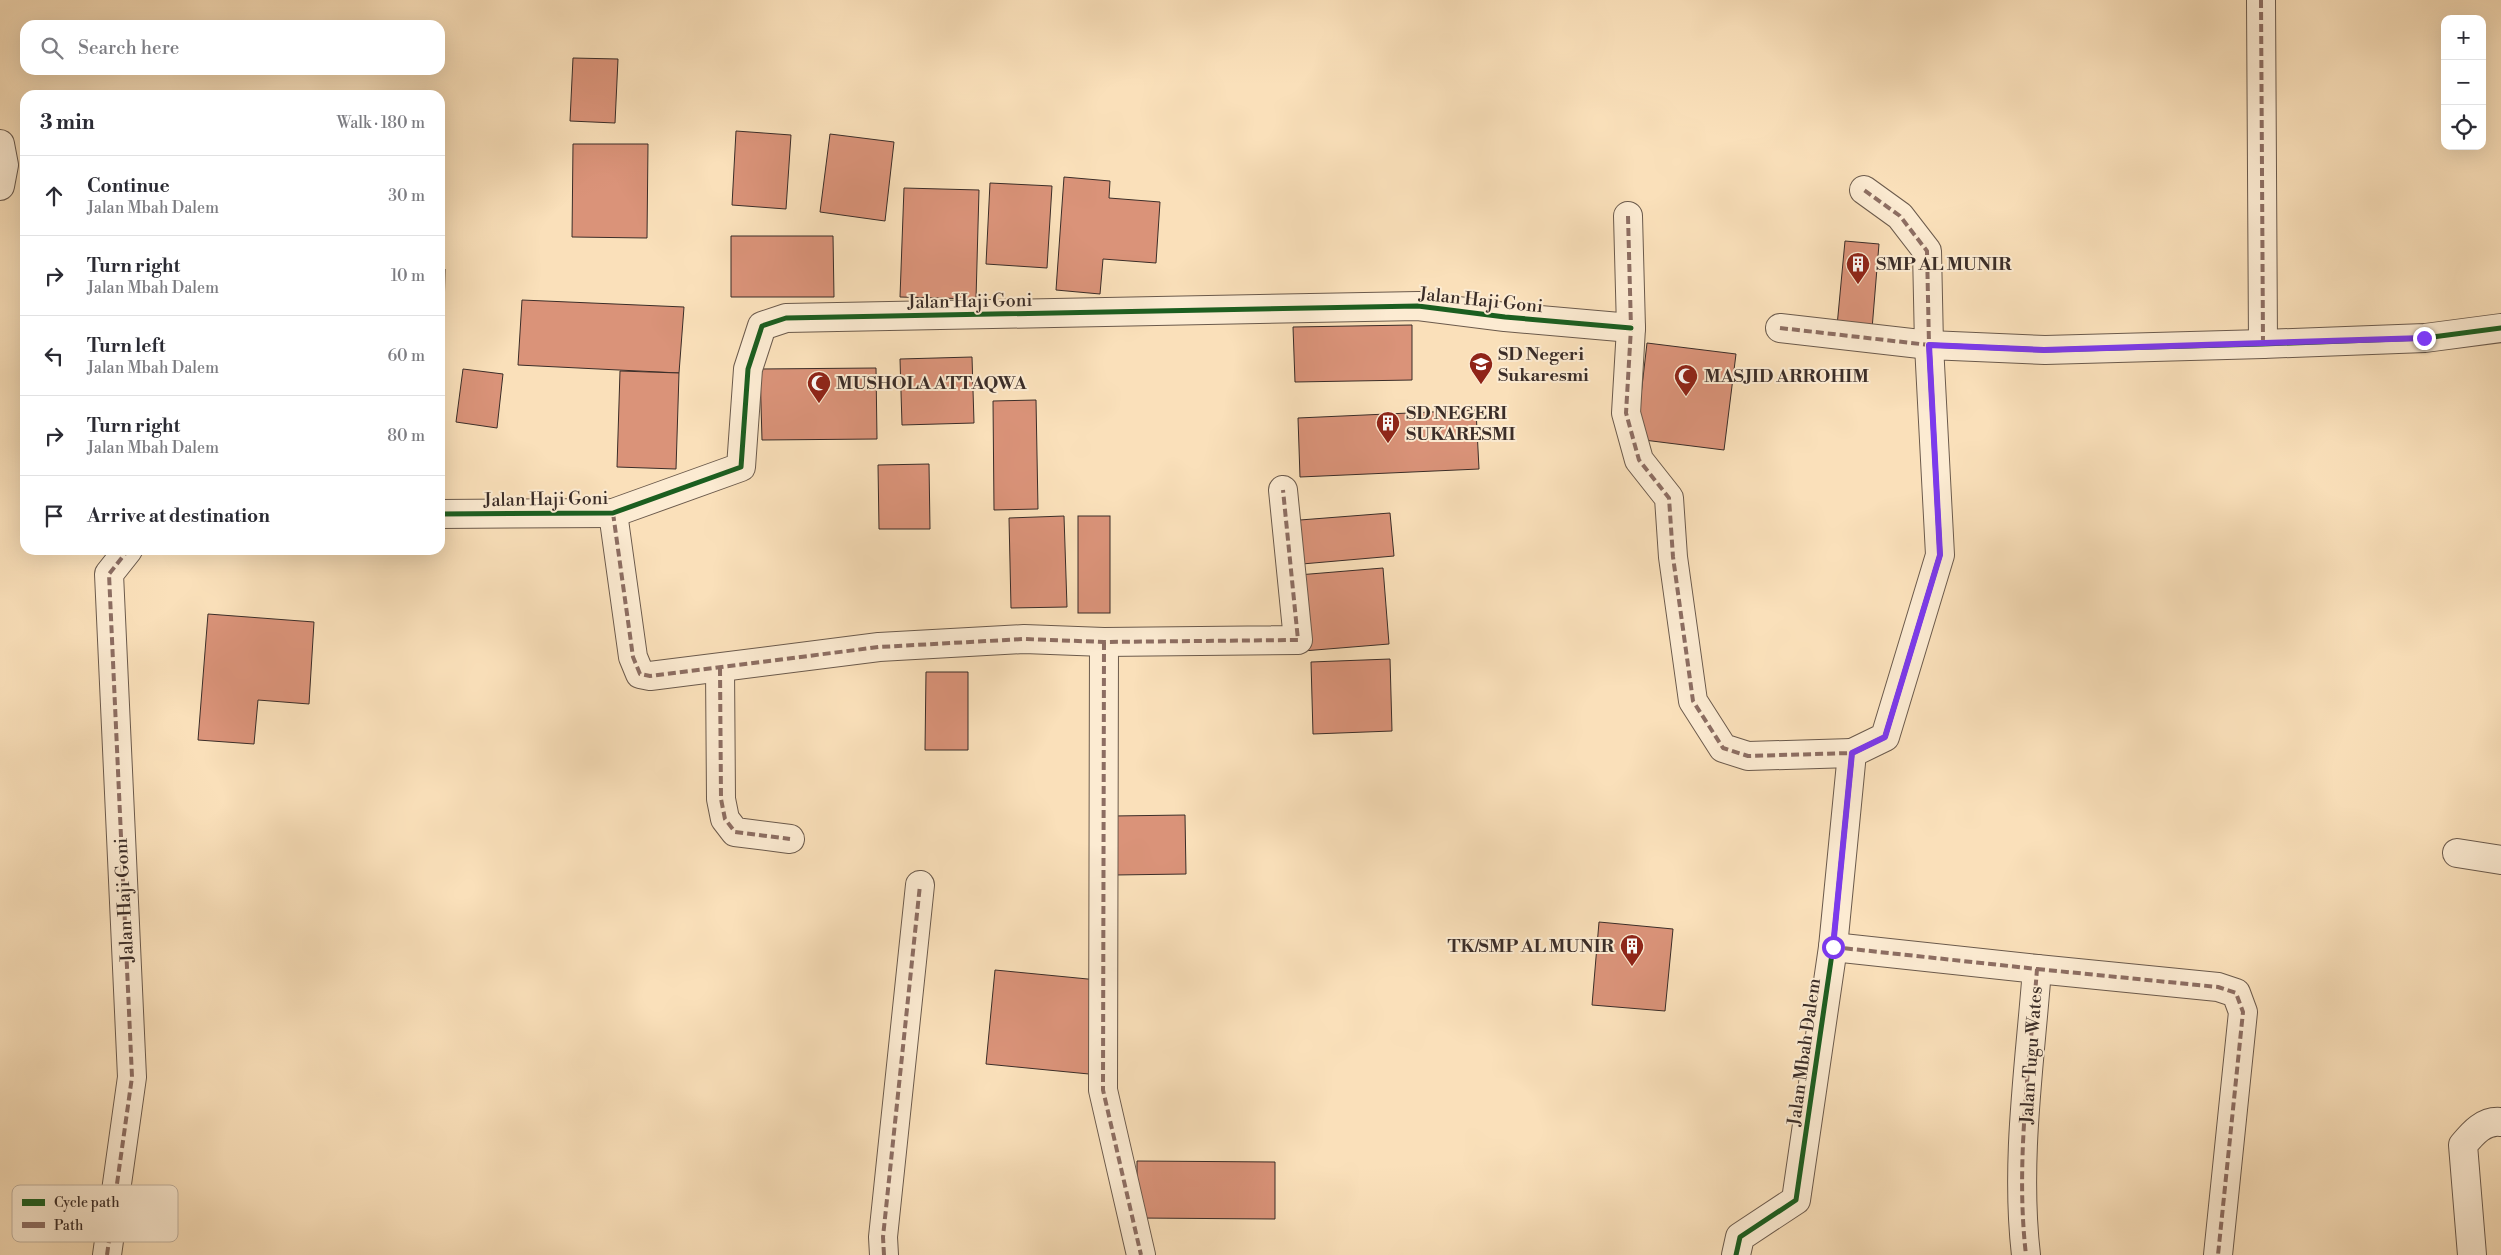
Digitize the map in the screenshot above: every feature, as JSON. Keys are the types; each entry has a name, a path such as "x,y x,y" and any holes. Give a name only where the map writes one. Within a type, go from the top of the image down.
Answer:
{"street":[{"path":"2261,0 2263,344"},
{"path":"0,144 4,165 0,186"},
{"path":"1628,216 1631,328 1626,413 1640,460 1669,498 1673,557 1693,701 1723,748 1748,756 1852,753 1885,737 1940,555 1929,345 1927,251 1900,216 1864,190"},
{"name":"Jalan Haji Goni","path":"445,514 612,513 741,467 748,370 762,326 786,318 1418,306 1505,317 1631,328"},
{"path":"1780,328 1929,345 2044,350 2424,338 2501,328"},
{"path":"612,513 633,657 640,674 650,676 879,647 1024,639 1104,642 1298,640 1283,490"},
{"name":"Jalan Haji Goni","path":"117,1185 132,1077 109,574 124,555"},
{"path":"1104,642 1102,1090 1141,1255"},
{"path":"720,668 721,799 725,819 735,832 790,839"},
{"name":"Jalan Mbah Dalem","path":"1736,1255 1740,1237 1796,1200 1833,947 1852,753"},
{"path":"2457,853 2501,860"},
{"path":"884,1255 884,1237 920,885"},
{"name":"Jalan Tugu Wates","path":"1833,947 2037,970 2026,1114 2022,1218 2026,1255"},
{"path":"2037,970 2218,987 2236,993 2243,1012 2218,1255"},
{"path":"2472,1255 2463,1145 2476,1129 2494,1122 2501,1122"},
{"name":"Jalan Haji Goni","path":"107,1255 109,1242"}],"building":[{"path":"573,58 618,59 615,123 570,121"},
{"path":"736,131 791,135 786,209 732,205"},
{"path":"830,134 894,142 885,221 820,212"},
{"path":"573,144 648,144 647,238 572,237"},
{"path":"1064,177 1110,181 1109,198 1160,202 1156,263 1103,259 1100,294 1056,290"},
{"path":"990,183 1052,186 1047,268 986,264"},
{"path":"904,188 979,190 976,299 900,297"},
{"path":"731,236 833,236 834,297 731,297"},
{"name":"SMP AL MUNIR","path":"1845,241 1879,244 1872,329 1837,326"},
{"path":"522,300 684,307 679,373 518,365"},
{"name":"SD NEGERI SUKARESMI","path":"1412,325 1412,380 1295,382 1293,327"},
{"name":"MASJID ARROHIM","path":"1647,343 1736,354 1724,450 1636,439"},
{"path":"972,357 974,423 902,425 900,359"},
{"name":"MUSHOLA ATTAQWA","path":"876,368 877,439 762,440 760,369"},
{"path":"463,369 503,374 497,428 456,422"},
{"path":"620,371 679,373 676,469 617,467"},
{"path":"1036,400 1038,509 994,510 993,401"},
{"name":"SD NEGERI SUKARESMI","path":"1476,410 1479,469 1300,477 1298,418"},
{"path":"929,464 930,529 879,529 878,465"},
{"path":"1390,513 1394,556 1302,564 1300,520"},
{"path":"1064,516 1067,607 1011,608 1009,518"},
{"path":"1078,516 1110,516 1110,613 1078,613"},
{"path":"1383,568 1389,644 1303,651 1298,575"},
{"path":"208,614 314,622 309,704 258,700 254,744 198,740"},
{"path":"1390,659 1392,731 1313,734 1311,662"},
{"path":"926,672 968,672 968,750 925,750"},
{"path":"1185,815 1186,874 1115,875 1113,816"},
{"name":"TK/SMP AL MUNIR","path":"1599,922 1673,929 1665,1011 1592,1005"},
{"path":"995,970 1098,980 1089,1074 986,1064"},
{"path":"1137,1161 1275,1162 1275,1219 1137,1218"}],"marked path":[{"path":"2261,0 2263,344"},
{"path":"1780,328 1929,345 1927,251 1900,216 1864,190"},
{"path":"1628,216 1631,328 1626,413 1639,460 1669,498 1673,557 1693,701 1723,748 1748,756 1852,753"},
{"path":"613,513 633,657 640,674 650,676 879,647 1024,639 1104,642 1298,640 1283,490"},
{"path":"117,1185 132,1077 109,574 124,555"},
{"path":"1104,642 1103,1090 1141,1255"},
{"path":"720,668 721,799 725,819 735,832 790,839"},
{"path":"884,1255 883,1237 920,885"},
{"path":"1833,947 2037,969 2023,1148 2023,1220 2026,1255"},
{"path":"2037,969 2218,987 2236,993 2243,1012 2218,1255"},
{"path":"107,1255 109,1242"}],"cycle path":[{"path":"445,514 613,513 741,467 748,369 762,326 786,318 1418,306 1505,317 1631,328"},
{"path":"1736,1255 1740,1237 1796,1200 1833,947 1852,753 1885,737 1940,555 1929,345 2045,350 2263,344 2425,338 2501,328"}],"place":[{"name":"SMP AL MUNIR","path":"1858,285"},
{"name":"SD Negeri Sukaresmi","path":"1481,385"},
{"name":"MASJID ARROHIM","path":"1686,397"},
{"name":"MUSHOLA ATTAQWA","path":"819,404"},
{"name":"SD NEGERI SUKARESMI","path":"1388,444"},
{"name":"TK/SMP AL MUNIR","path":"1632,967"}],"route":[{"path":"1833,947 1852,753 1885,737 1940,555 1929,345 2044,350 2424,338"}]}
